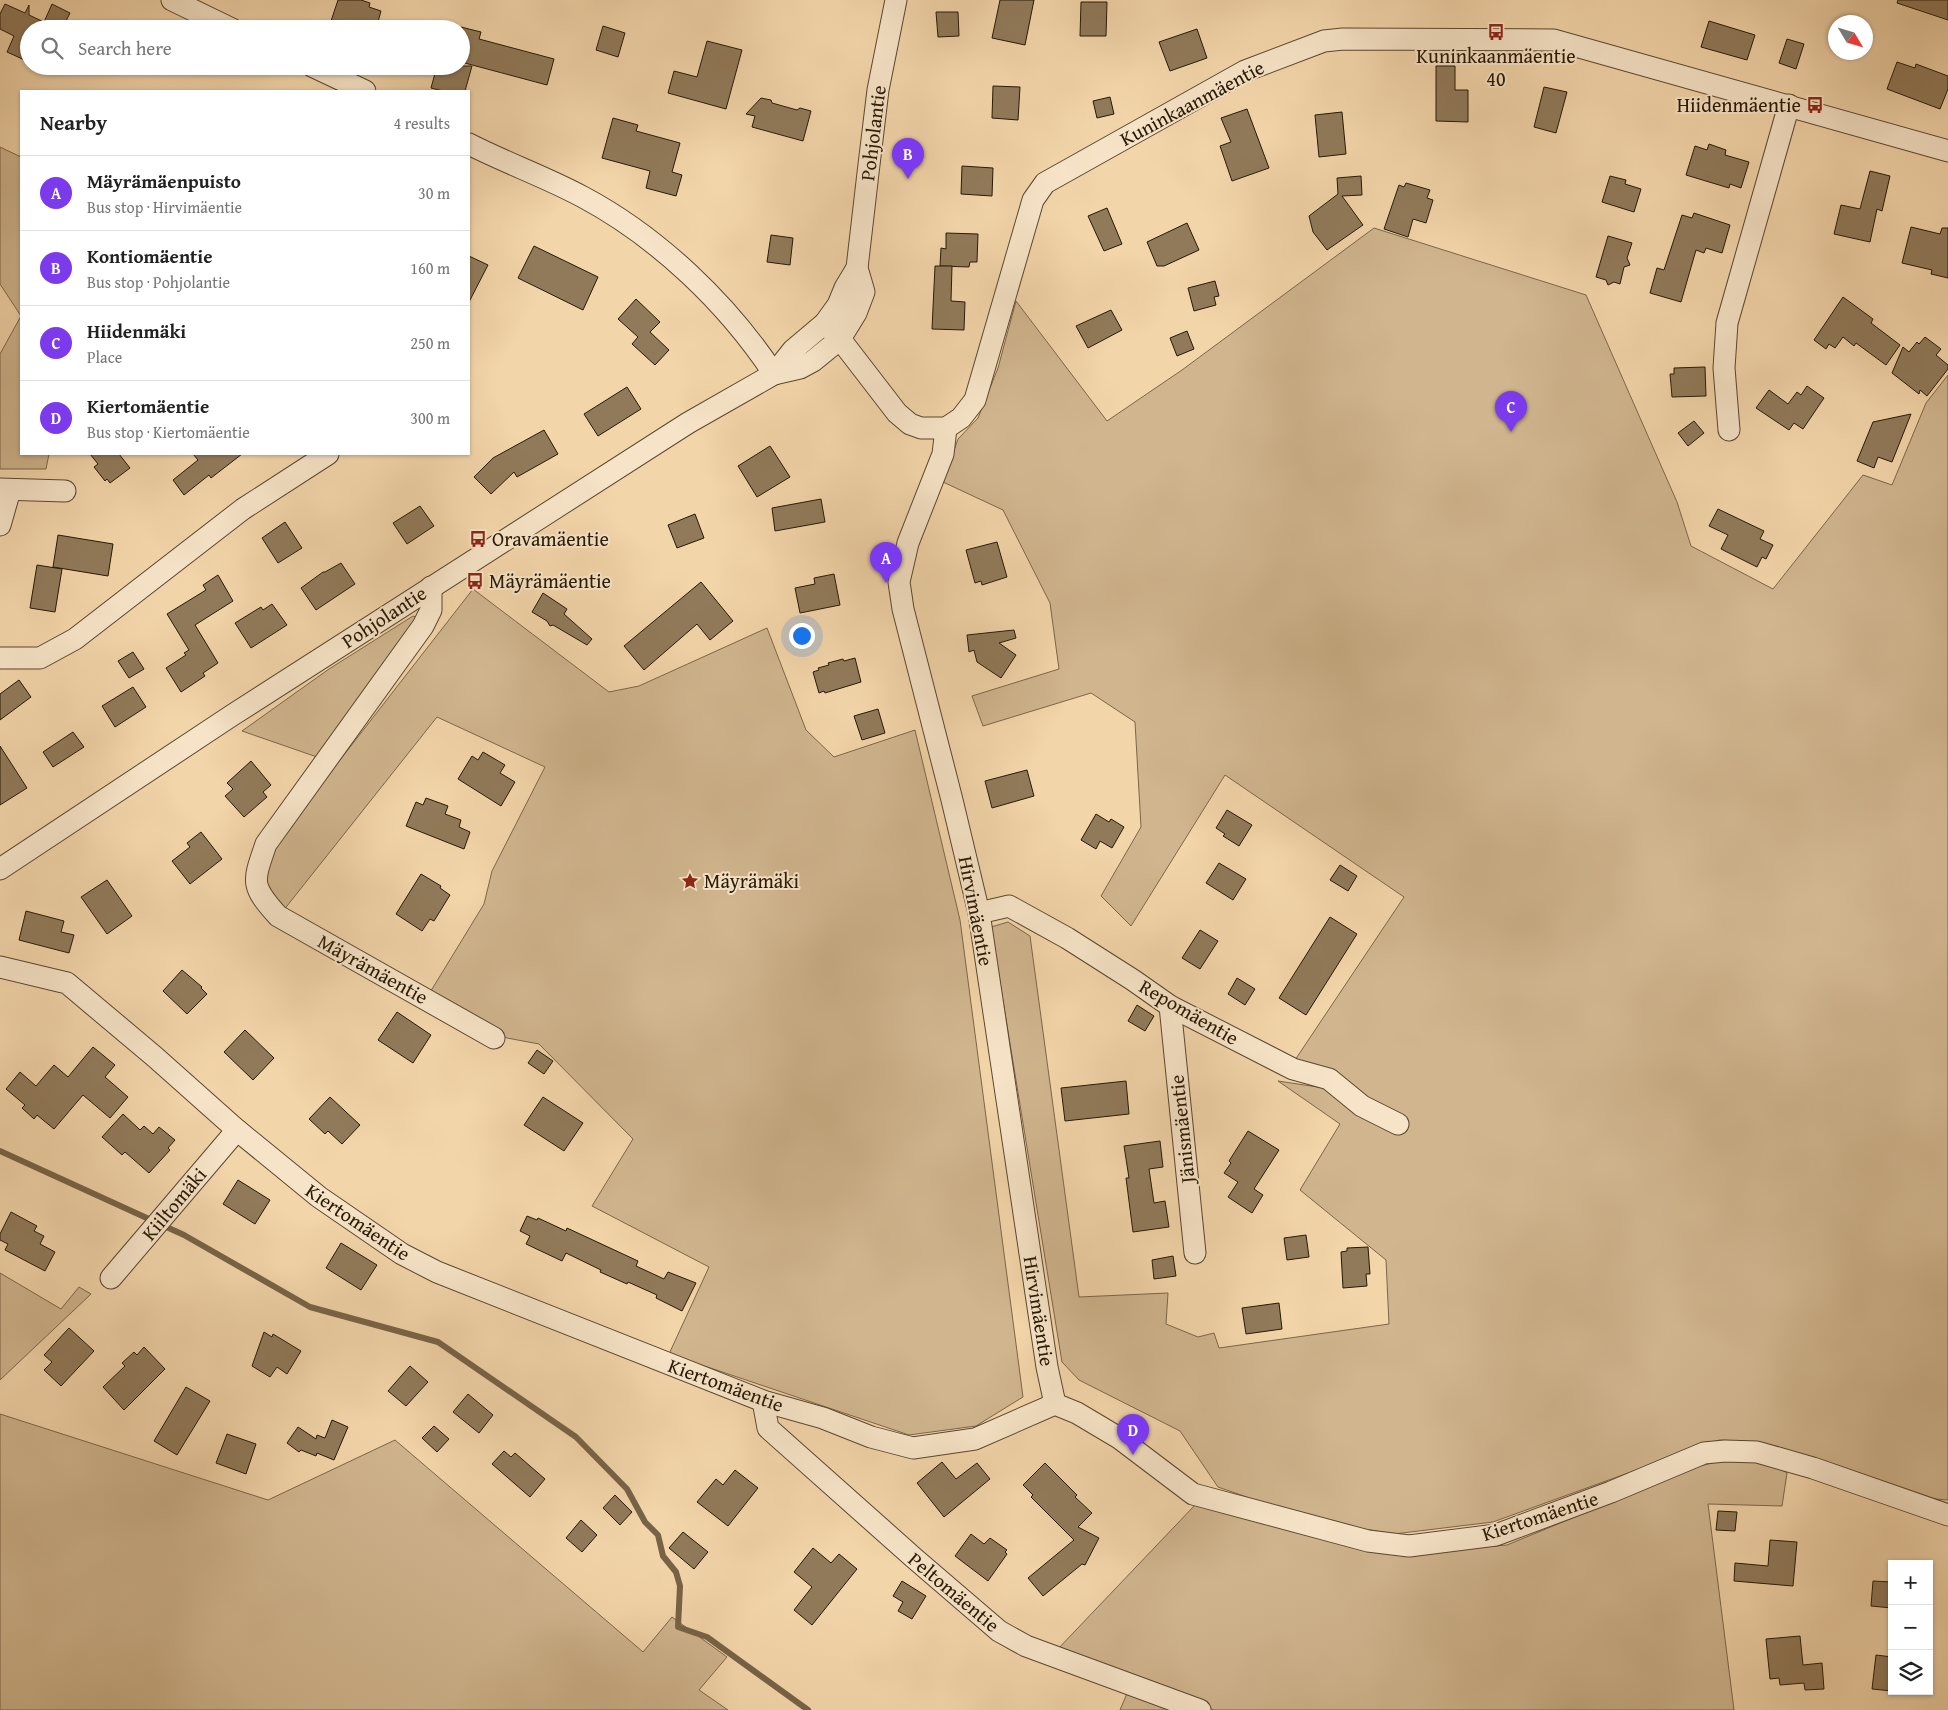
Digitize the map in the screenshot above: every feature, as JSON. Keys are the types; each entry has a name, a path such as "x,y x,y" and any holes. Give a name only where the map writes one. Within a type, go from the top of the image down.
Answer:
{"street":[{"path":"172,0 213,20"},
{"name":"Pohjolantie","path":"0,869 231,716 688,423 774,374 800,368 840,339 856,314 864,292 858,268 878,90 896,0"},
{"name":"Kuninkaanmäentie","path":"946,428 961,418 975,400 1033,200 1045,183 1245,71 1333,39 1543,38 1564,42 1948,151"},
{"path":"331,75 363,90"},
{"path":"1729,430 1724,368 1727,323 1789,105"},
{"path":"470,144 583,196 636,229 715,300 757,347 774,374"},
{"name":"Pohjolantie","path":"774,374 793,350 826,323 858,268"},
{"path":"826,323 897,413 910,424 922,428 946,428"},
{"name":"Hirvimäentie","path":"946,428 943,454 908,543 899,582 902,609 952,800 979,913 1054,1404"},
{"path":"0,658 40,658 55,652 76,639 242,509 326,455"},
{"path":"0,525 5,490 65,491"},
{"name":"Mäyrämäentie","path":"431,587 430,610 423,626 266,844 256,875 260,896 278,916 494,1038"},
{"name":"Repomäentie","path":"979,913 1009,906 1067,938 1170,1006 1293,1069 1329,1079 1362,1106 1398,1124"},
{"name":"Kiertomäentie","path":"0,967 67,983 319,1198 402,1254 437,1272 763,1401 823,1418 871,1436 913,1448 975,1439 1054,1404 1077,1413 1118,1438 1193,1494 1368,1541 1409,1546 1496,1535 1611,1492 1704,1453 1725,1451 1757,1452 1813,1468 1948,1515"},
{"name":"Jänismäentie","path":"1170,1006 1194,1253"},
{"name":"Kiiltomäki","path":"111,1278 237,1130"},
{"name":"Peltomäentie","path":"763,1401 768,1428 914,1558 1000,1631 1026,1646 1200,1710"}],"shaded area":[{"path":"0,147 20,157 20,314 0,284"},
{"path":"1374,228 1586,295 1677,502 1691,546 1773,589 1863,475 1892,485 1926,403 1948,375 1948,1500 1923,1498 1760,1442 1719,1440 1493,1522 1394,1534 1312,1520 1218,1487 1180,1431 1079,1380 1062,1362 991,927 1008,922 1030,936 1079,1297 1168,1293 1166,1324 1198,1337 1214,1333 1219,1348 1389,1324 1386,1260 1300,1190 1340,1124 1278,1081 1324,1088 1295,1060 1404,897 1225,775 1131,926 1101,896 1141,827 1135,722 1091,693 983,726 972,696 1059,669 1050,603 1003,510 943,482 958,439 978,418 998,368 1016,301 1107,421 1182,370"},
{"path":"20,318 20,455 49,455 46,469 0,469 0,354"},
{"path":"473,589 609,692 639,686 767,628 806,730 834,757 915,730 960,920 1023,1397 976,1426 909,1435 669,1354 709,1267 592,1206 633,1139 539,1044 507,1038 498,1034 429,994 484,904 492,871 545,767 437,717 283,911 266,891 265,874 273,846"},
{"path":"413,616 420,618 317,757 242,731 329,669"},
{"path":"0,1273 61,1309 79,1287 91,1294 0,1380"},
{"path":"0,1414 268,1500 395,1440 643,1652 672,1617 727,1657 699,1690 728,1710 0,1710"},
{"path":"1764,1459 1787,1473 1782,1506 1708,1504 1734,1710 1214,1710 1056,1651 1196,1504 1412,1553 1507,1545 1696,1467 1724,1460"},
{"path":"1128,1691 1180,1710 1120,1710"}],"building":[{"path":"338,0 361,0 370,3 369,7 381,11 378,20 331,20"},
{"path":"1000,0 1034,0 1025,45 992,38"},
{"path":"1898,0 1948,0 1948,20 1897,3"},
{"path":"1081,2 1107,2 1106,36 1080,36"},
{"path":"5,4 25,13 29,5 29,15 40,20 20,20 20,58 7,52 14,36 0,29 0,14"},
{"path":"52,4 70,13 66,20 45,20"},
{"path":"936,12 958,12 959,36 938,37"},
{"path":"1709,21 1755,35 1747,60 1701,47"},
{"path":"603,26 625,33 618,57 596,50"},
{"path":"470,29 481,32 479,39 554,59 547,85 470,64"},
{"path":"1197,29 1207,58 1170,71 1159,42"},
{"path":"1787,39 1804,44 1796,69 1779,63"},
{"path":"707,41 742,50 726,109 668,93 674,71 697,77"},
{"path":"1897,62 1915,68 1916,64 1948,76 1948,89 1940,109 1887,89"},
{"path":"1436,66 1455,66 1455,90 1468,90 1468,122 1436,121"},
{"path":"435,75 469,75 465,90 439,90 431,88"},
{"path":"993,86 1020,87 1018,120 992,118"},
{"path":"1544,87 1567,92 1556,133 1534,127"},
{"path":"1110,97 1114,114 1097,118 1093,101"},
{"path":"761,98 797,110 800,108 811,111 803,141 752,127 755,116 746,114"},
{"path":"1247,109 1269,168 1232,181 1220,146 1231,142 1221,118"},
{"path":"1342,112 1346,154 1319,157 1315,115"},
{"path":"613,118 638,125 636,131 680,143 672,172 682,175 676,196 646,188 650,171 602,158"},
{"path":"1709,144 1726,150 1725,155 1749,162 1741,188 1730,184 1729,188 1686,175 1695,146 1707,150"},
{"path":"962,166 993,168 992,196 961,194"},
{"path":"1870,171 1890,176 1882,211 1877,209 1870,242 1834,234 1841,205 1860,209"},
{"path":"1361,176 1362,195 1342,196 1363,225 1327,250 1313,232 1309,216 1338,194 1337,178"},
{"path":"1610,176 1626,180 1625,184 1641,189 1634,212 1602,202"},
{"path":"1406,183 1430,190 1427,198 1433,200 1426,223 1413,219 1408,237 1384,229 1399,185 1404,187"},
{"path":"1107,208 1122,244 1104,251 1088,216"},
{"path":"1694,213 1730,225 1722,253 1706,248 1704,253 1696,250 1681,302 1650,293 1657,268 1664,270 1682,215 1692,218"},
{"path":"1187,223 1199,250 1164,266 1157,266 1147,242"},
{"path":"1911,227 1940,234 1942,228 1948,228 1948,278 1931,274 1932,270 1902,263"},
{"path":"946,233 978,234 977,262 970,262 969,267 940,266 941,248 946,249"},
{"path":"771,235 793,238 790,265 767,262"},
{"path":"1608,236 1632,243 1627,258 1630,265 1624,267 1620,284 1614,282 1608,285 1606,280 1596,277"},
{"path":"534,246 598,277 583,310 518,278"},
{"path":"470,256 488,265 470,300"},
{"path":"935,266 952,266 951,301 965,302 964,330 932,329"},
{"path":"1215,281 1219,296 1214,297 1216,305 1194,311 1188,288"},
{"path":"1843,297 1873,319 1871,323 1900,345 1886,365 1856,343 1854,346 1843,337 1835,348 1829,344 1826,349 1814,340"},
{"path":"636,299 660,322 650,332 669,350 655,365 632,344 638,337 618,319"},
{"path":"1111,310 1122,330 1088,348 1076,326"},
{"path":"1187,331 1194,349 1177,356 1170,338"},
{"path":"1925,337 1941,349 1936,355 1948,365 1948,369 1927,396 1920,390 1919,394 1892,373 1903,347 1909,352 1917,342 1919,344"},
{"path":"1705,367 1706,396 1672,397 1670,374 1674,374 1674,368"},
{"path":"1807,386 1824,398 1803,429 1794,423 1789,430 1756,408 1769,390 1788,404 1797,392 1801,395"},
{"path":"627,387 641,409 598,436 584,414"},
{"path":"1911,414 1892,462 1878,457 1874,468 1857,461 1873,422"},
{"path":"1694,421 1704,433 1688,446 1678,433"},
{"path":"544,430 558,454 517,477 514,472 491,494 474,477 493,458"},
{"path":"770,446 790,477 757,497 738,466"},
{"path":"91,455 120,455 130,468 110,483 107,479 105,481 94,467 98,464"},
{"path":"194,455 241,455 211,478 209,475 184,495 173,480 198,460"},
{"path":"821,499 825,522 775,531 772,508"},
{"path":"420,506 434,526 407,544 393,523"},
{"path":"1718,509 1764,531 1760,539 1773,545 1766,559 1762,557 1757,567 1721,549 1728,535 1709,526"},
{"path":"695,514 704,538 677,548 668,525"},
{"path":"285,522 302,548 278,563 262,538"},
{"path":"58,535 113,544 108,576 53,567"},
{"path":"997,542 1007,577 982,585 981,581 975,583 966,550"},
{"path":"341,563 355,584 316,610 301,588 323,572"},
{"path":"37,565 62,569 55,612 30,608"},
{"path":"834,574 840,605 800,613 795,588 815,584 814,578"},
{"path":"218,575 233,601 195,625 218,663 203,673 205,676 181,692 166,668 186,655 184,653 189,650 167,614 206,590 203,585"},
{"path":"701,582 733,621 710,640 697,624 644,670 624,646"},
{"path":"543,593 567,609 564,614 592,639 587,645 553,625 550,626 547,621 532,612"},
{"path":"272,604 287,625 251,648 235,623 261,607 263,610"},
{"path":"1014,630 1016,638 999,643 1016,655 1001,678 977,662 974,650 969,652 967,635"},
{"path":"133,652 144,669 129,678 118,661"},
{"path":"855,658 861,682 825,693 824,691 819,693 813,672 819,670 818,668 829,665 828,663"},
{"path":"19,680 31,697 0,720 0,694"},
{"path":"133,687 146,707 115,727 102,706"},
{"path":"878,709 885,733 862,740 854,716"},
{"path":"73,732 84,747 53,767 43,752"},
{"path":"0,746 27,788 0,805"},
{"path":"483,752 505,765 500,773 515,782 501,806 458,779 472,756 478,760"},
{"path":"251,761 271,785 263,792 267,797 244,817 225,796 233,789 227,783"},
{"path":"1027,770 1034,796 992,808 985,781"},
{"path":"426,798 448,806 445,814 461,820 459,827 470,832 464,849 406,826 416,802 423,805"},
{"path":"1227,810 1252,825 1239,846 1223,836 1225,834 1216,828"},
{"path":"1096,814 1109,822 1111,819 1124,827 1112,848 1100,841 1096,849 1081,840"},
{"path":"201,832 222,859 190,884 172,861 190,847 187,843"},
{"path":"1219,863 1246,879 1233,900 1206,883"},
{"path":"1340,865 1357,876 1348,891 1330,880"},
{"path":"421,874 441,886 440,888 450,895 434,921 430,919 422,931 396,914"},
{"path":"107,880 132,916 107,934 81,897"},
{"path":"26,911 64,921 61,932 74,935 69,953 19,940"},
{"path":"1330,917 1357,934 1306,1015 1279,998"},
{"path":"1200,930 1218,941 1200,969 1182,958"},
{"path":"182,970 202,987 207,994 187,1014 163,991"},
{"path":"1237,978 1255,989 1245,1005 1228,994"},
{"path":"1137,1005 1154,1016 1145,1031 1128,1021"},
{"path":"397,1012 431,1035 413,1063 378,1040"},
{"path":"245,1030 274,1058 253,1080 224,1052"},
{"path":"93,1047 115,1065 105,1077 128,1097 110,1118 83,1095 54,1129 37,1115 34,1119 22,1108 25,1105 6,1089 20,1072 36,1086 54,1065 68,1077"},
{"path":"537,1050 553,1061 544,1074 528,1063"},
{"path":"1126,1081 1129,1114 1065,1121 1061,1088"},
{"path":"330,1097 360,1125 342,1144 328,1131 325,1134 309,1119"},
{"path":"543,1097 583,1123 564,1151 524,1125"},
{"path":"123,1114 140,1130 144,1126 153,1134 159,1127 175,1140 168,1148 170,1150 149,1173 125,1152 122,1155 102,1137"},
{"path":"1248,1131 1279,1150 1254,1189 1263,1195 1252,1213 1228,1197 1238,1182 1224,1173 1231,1163 1229,1161"},
{"path":"1160,1141 1163,1167 1149,1169 1154,1203 1165,1201 1169,1227 1133,1232 1126,1178 1129,1178 1124,1146"},
{"path":"238,1180 270,1200 255,1224 223,1204"},
{"path":"11,1212 37,1226 34,1231 44,1236 40,1244 55,1252 45,1271 5,1250 8,1244 0,1240 0,1234"},
{"path":"527,1216 537,1220 538,1218 566,1231 567,1228 638,1261 636,1266 664,1279 668,1272 696,1283 682,1311 656,1298 657,1295 600,1272 601,1270 566,1253 562,1261 526,1244 530,1236 520,1231"},
{"path":"1306,1235 1309,1257 1287,1260 1284,1238"},
{"path":"341,1243 377,1265 361,1290 326,1268"},
{"path":"1368,1247 1370,1274 1366,1274 1367,1286 1343,1288 1341,1252 1347,1251 1347,1248"},
{"path":"1173,1256 1176,1276 1154,1279 1152,1260"},
{"path":"1279,1303 1282,1329 1246,1334 1242,1308"},
{"path":"69,1328 94,1351 61,1386 44,1370 52,1362 44,1355"},
{"path":"264,1332 272,1337 273,1334 301,1351 287,1374 277,1367 270,1377 252,1366"},
{"path":"144,1347 165,1369 124,1410 103,1387 125,1366 122,1363 134,1352 137,1355"},
{"path":"410,1366 428,1382 406,1406 388,1391"},
{"path":"186,1387 210,1401 177,1455 154,1441"},
{"path":"468,1394 493,1415 479,1433 453,1412"},
{"path":"332,1420 348,1427 334,1460 317,1453 316,1456 301,1450 299,1452 287,1443 298,1427 316,1439 317,1435 325,1438"},
{"path":"434,1426 449,1439 437,1452 422,1438"},
{"path":"227,1434 256,1444 246,1474 216,1463"},
{"path":"504,1451 511,1457 515,1453 545,1479 530,1497 492,1464"},
{"path":"942,1462 956,1479 977,1463 990,1479 944,1517 917,1483"},
{"path":"1045,1463 1092,1513 1078,1527 1099,1538 1085,1565 1082,1564 1043,1596 1028,1578 1074,1540 1031,1497 1033,1495 1023,1485"},
{"path":"735,1470 758,1488 728,1526 697,1502 716,1479 723,1485"},
{"path":"615,1495 632,1512 620,1525 603,1508"},
{"path":"1718,1511 1737,1512 1735,1531 1716,1530"},
{"path":"581,1520 597,1535 582,1552 566,1538"},
{"path":"683,1532 708,1552 694,1569 669,1548"},
{"path":"971,1534 984,1544 990,1538 1007,1550 1005,1552 1007,1554 988,1581 955,1556"},
{"path":"1770,1540 1797,1542 1793,1586 1734,1581 1735,1563 1768,1566"},
{"path":"813,1548 831,1563 839,1554 857,1569 812,1625 794,1610 812,1587 794,1572"},
{"path":"902,1581 926,1596 912,1619 898,1611 903,1602 893,1596"},
{"path":"1873,1581 1888,1582 1888,1608 1871,1606"},
{"path":"1800,1636 1803,1665 1822,1663 1824,1689 1805,1690 1804,1683 1780,1685 1779,1678 1770,1679 1766,1639"},
{"path":"1876,1655 1888,1656 1888,1691 1872,1689"}],"waterway":[{"path":"0,1151 184,1235 310,1307 438,1342 576,1437 627,1489 645,1522 658,1535 663,1556 676,1572 680,1586 678,1627 707,1637 808,1710"}],"place":[{"name":"Kuninkaanmäentie 40","path":"1496,32"},
{"name":"Hiidenmäentie","path":"1815,105"},
{"name":"Kontiomäentie","path":"908,179"},
{"name":"Hiidenmäki","path":"1511,432"},
{"name":"Oravamäentie","path":"478,539"},
{"name":"Mäyrämäentie","path":"475,581"},
{"name":"Mäyrämäenpuisto","path":"886,583"},
{"name":"Mäyrämäki","path":"690,881"},
{"name":"Kiertomäentie","path":"1133,1455"}]}
